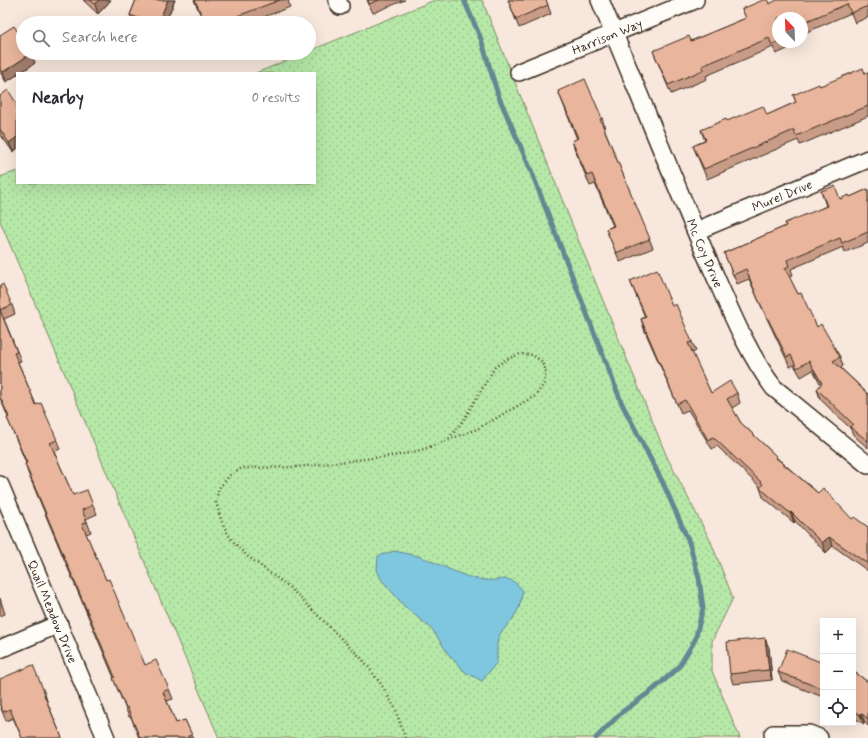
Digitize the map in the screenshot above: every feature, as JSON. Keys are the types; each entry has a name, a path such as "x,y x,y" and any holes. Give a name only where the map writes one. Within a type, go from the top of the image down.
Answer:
{"street":[{"name":"Mc Coy Drive","path":"600,0 696,231 744,341 762,373 774,388 868,465"},
{"name":"Harrison Way","path":"519,72 695,0"},
{"name":"Murel Drive","path":"696,231 868,159"},
{"name":"Quail Meadow Drive","path":"0,485 106,738"},
{"path":"0,649 59,624"},
{"path":"773,734 809,734 819,738"}],"path":[{"path":"405,738 395,708 381,684 363,660 289,587 246,555 230,538 221,520 216,502 219,488 230,475 242,468 298,467 399,455 421,450 448,440 477,429 535,396 544,384 546,370 541,361 533,355 520,354 507,359 495,367 463,421 448,440"}],"green space":[{"path":"435,0 482,0 667,457 711,542 733,598 712,641 712,671 740,738 219,738 0,221 0,177 16,171 16,184 316,184 316,72 258,72 288,60 316,60 316,48"}],"water":[{"path":"394,551 418,556 476,579 506,579 518,585 523,591 519,608 512,620 500,634 497,643 497,662 482,681 465,672 449,655 432,629 405,607 381,579 377,570 378,556"}],"building":[{"path":"90,0 99,0 95,4"},
{"path":"136,0 168,0 161,16 130,15"},
{"path":"195,0 280,0 237,16 202,16"},
{"path":"368,0 379,0 369,4"},
{"path":"508,0 546,0 548,5 516,19"},
{"path":"763,0 768,0 769,4 777,0 868,0 868,6 851,13 847,4 808,20 808,12 772,12 772,45 769,38 702,66 703,70 668,85 653,51 689,36 691,41 746,18 742,9"},
{"path":"14,26 16,29 16,60 21,60 3,72 0,68 0,35"},
{"path":"863,68 865,74 868,73 868,106 796,136 794,130 704,169 693,146 706,140 701,130 726,119 727,121 763,106 767,115 796,102 793,95 819,84 820,86"},
{"path":"585,79 650,239 616,253 606,229 614,226 592,174 587,176 572,141 578,138 558,91"},
{"path":"8,90 16,102 16,138 9,143 0,129 0,96"},
{"path":"835,186 840,199 849,195 850,197 868,189 868,232 842,243 840,238 787,260 789,266 785,268 798,294 801,293 817,327 821,324 840,357 833,361 868,394 868,441 850,427 853,424 817,389 822,383 809,361 797,368 791,355 787,357 758,299 746,269 733,275 724,253 786,226 785,223 827,206 821,191"},
{"path":"657,269 672,306 676,304 692,342 688,343 711,393 730,381 737,393 727,399 741,423 776,456 775,457 818,493 823,488 852,519 854,517 868,527 868,564 829,537 822,543 791,512 790,513 760,488 763,484 713,437 708,440 685,400 677,404 641,319 646,317 630,281"},
{"path":"3,284 12,305 0,310 0,286"},
{"path":"0,310 17,352 14,353 36,405 41,403 57,440 50,443 73,495 87,490 93,505 82,510 87,522 82,524 106,580 109,579 145,665 156,660 169,689 163,692 176,723 185,720 192,735 188,736 189,738 140,738 127,707 126,708 113,678 115,677 25,464 27,463 7,418 9,417 0,397"},
{"path":"765,638 769,670 730,674 727,642"},
{"path":"787,649 820,662 820,688 778,672"},
{"path":"33,665 62,738 22,738 10,709 3,712 0,705 0,679"},
{"path":"856,673 868,682 868,719 861,713 860,715 856,712"}],"waterway":[{"path":"464,0 481,39 498,95 530,168 622,404 663,483 689,542 699,578 703,608 695,640 678,668 654,689 622,712 596,738"}]}
